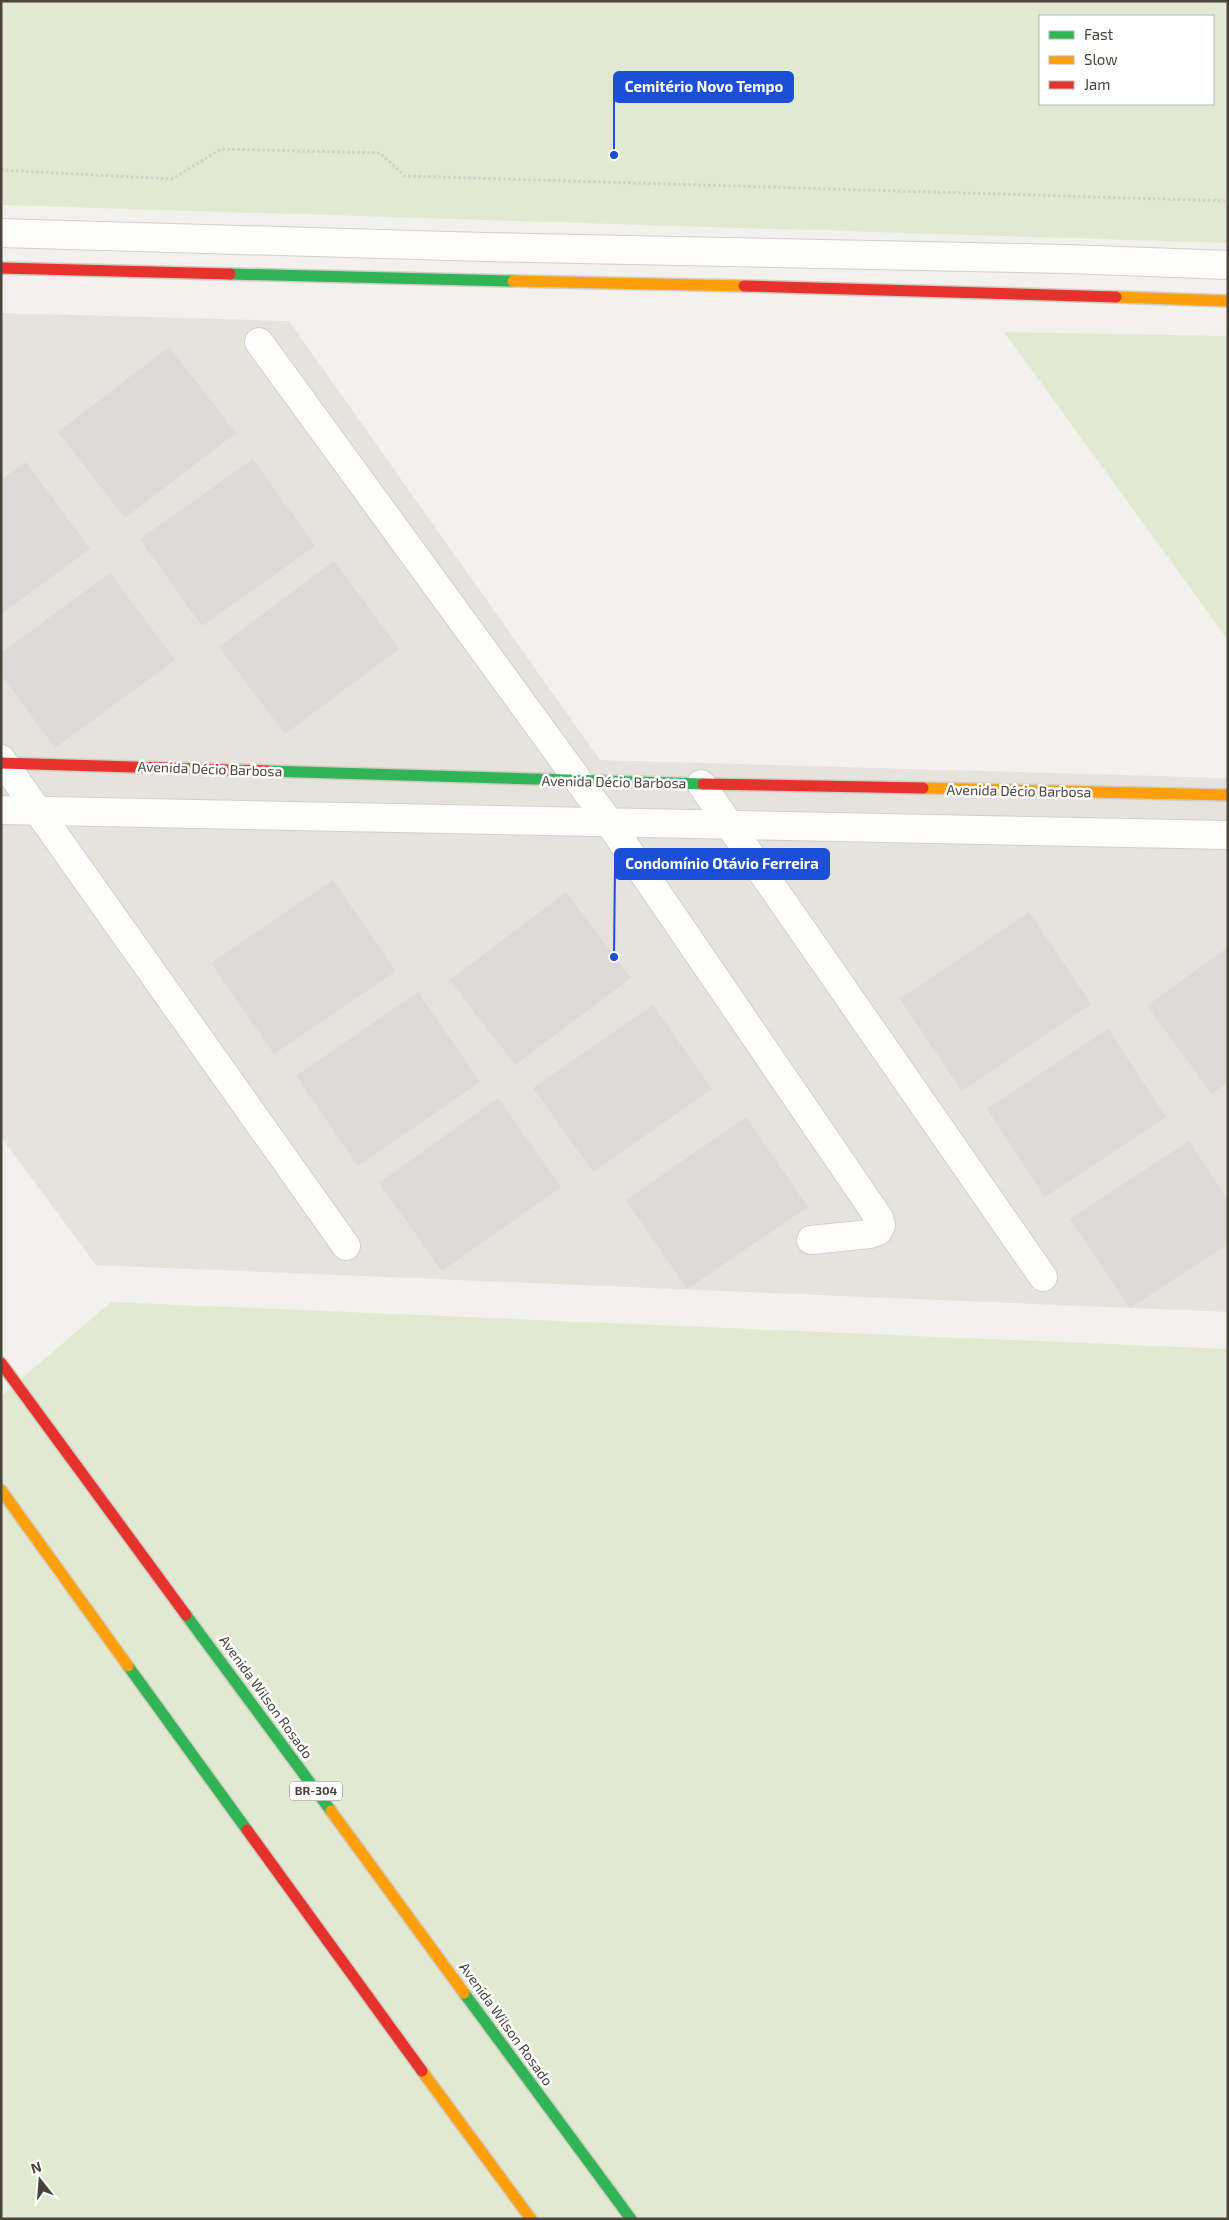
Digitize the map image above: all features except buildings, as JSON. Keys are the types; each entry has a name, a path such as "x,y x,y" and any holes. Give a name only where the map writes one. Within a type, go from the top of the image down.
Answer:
{"main road":[{"path":"1,268 1048,294 1228,301"},
{"name":"Avenida Décio Barbosa","path":"2,761 579,781 1228,795"},
{"name":"Avenida Wilson Rosado","path":"1,1363 631,2219"},
{"path":"1,1490 505,2186 531,2219"}],"street":[{"path":"1,233 484,247 1068,259 1228,265"},
{"path":"482,280 484,247"},
{"path":"259,342 608,821 879,1218 881,1225 878,1231 870,1234 811,1240"},
{"path":"2,761 346,1246"},
{"path":"701,784 1043,1277"},
{"path":"1,810 1228,835"}],"path":[{"path":"1,170 172,179 221,149 241,149 380,154 405,176 1228,201"}],"shaded area":[{"path":"1,313 289,321 600,760 1228,778 1228,1312 96,1265 1,1137"}],"green space":[{"path":"1,1 1228,1 1228,243 1,205"},
{"path":"1004,332 1228,336 1228,640"},
{"path":"111,1302 1228,1349 1228,2219 1,2219 1,1396"}],"traffic: fast":[{"path":"230,274 513,281"},
{"path":"267,771 703,784"},
{"path":"186,1615 331,1811"},
{"path":"128,1666 247,1830"},
{"path":"464,1993 631,2219"}],"traffic: slow":[{"path":"513,281 744,286"},
{"path":"1116,297 1228,301"},
{"path":"923,788 1228,795"},
{"path":"1,1490 128,1666"},
{"path":"331,1811 464,1993"},
{"path":"422,2071 531,2219"}],"traffic: jam":[{"path":"1,268 230,274"},
{"path":"744,286 1116,297"},
{"path":"1,763 267,771"},
{"path":"703,784 923,788"},
{"path":"1,1363 186,1615"},
{"path":"247,1830 422,2071"}],"place":[{"name":"Cemitério Novo Tempo","path":"614,155"},
{"name":"Condomínio Otávio Ferreira","path":"614,957"}]}
